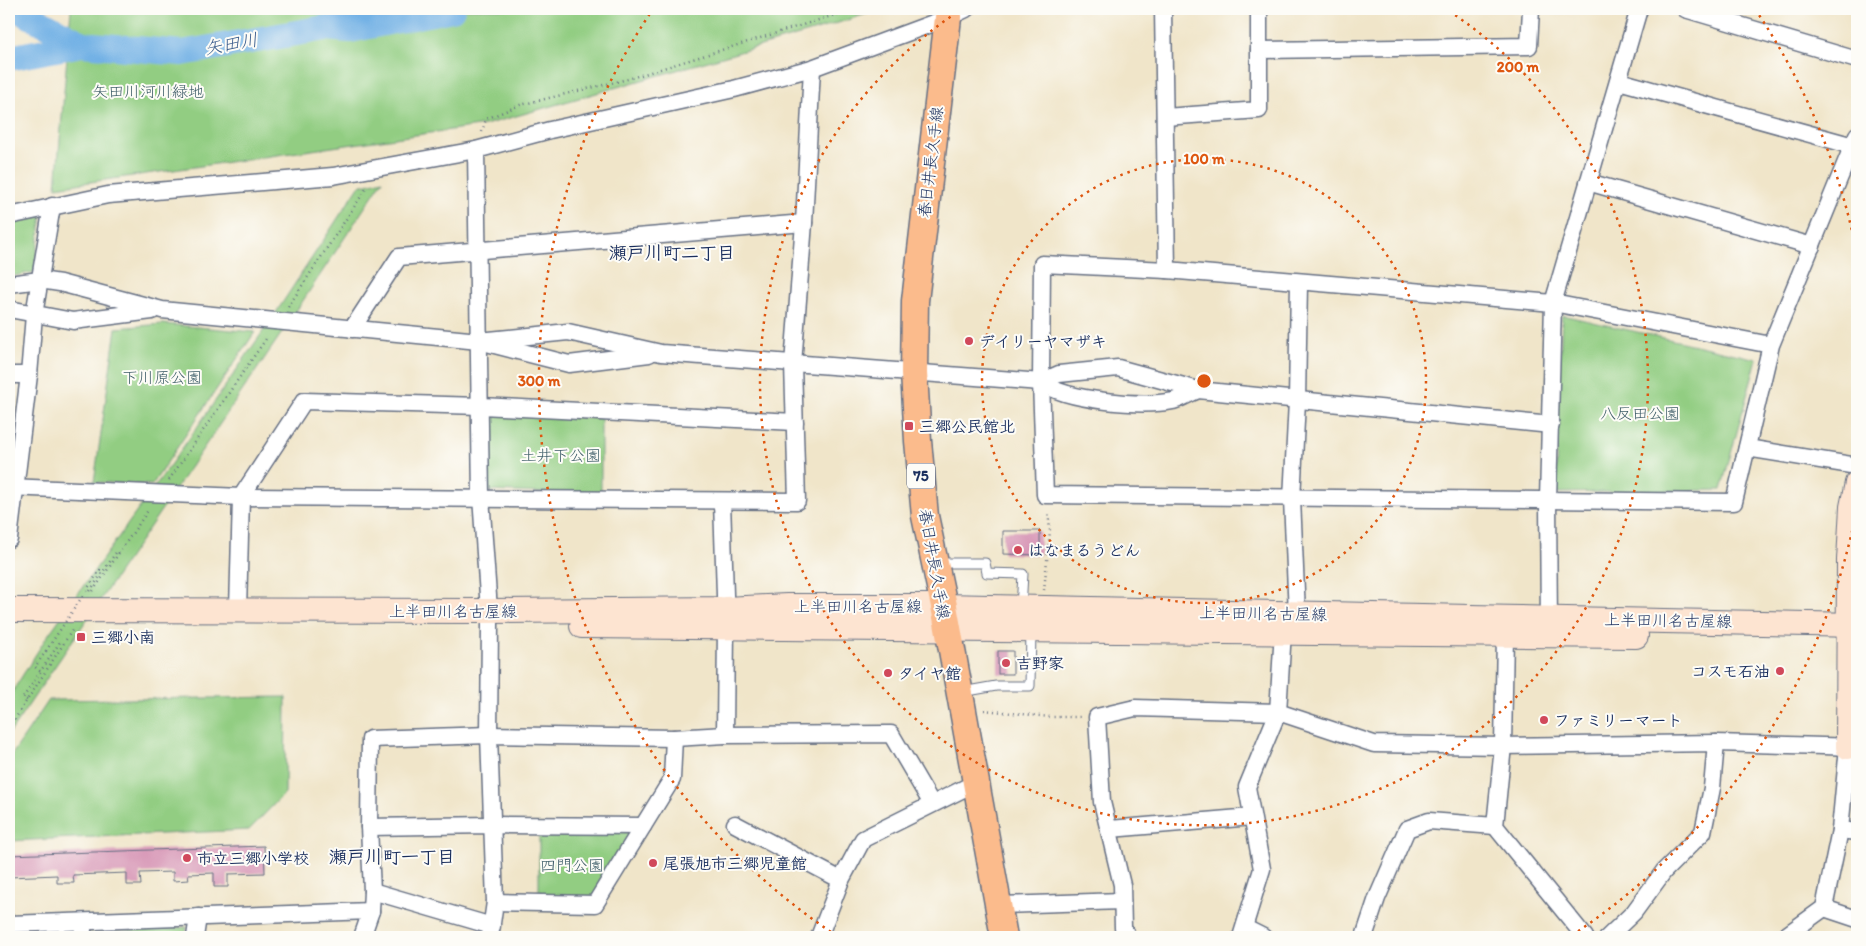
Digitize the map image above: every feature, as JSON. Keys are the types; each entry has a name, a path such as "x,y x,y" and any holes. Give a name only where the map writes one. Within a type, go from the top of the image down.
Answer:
{"main road":[{"name":"春日井長久手線","path":"953,11 915,301 914,373 925,516 977,782 1004,937"},
{"path":"1853,747 1852,507 1857,483"},
{"name":"上半田川名古屋線","path":"9,610 78,613 490,618 726,618 945,617 1021,608 1505,635 1549,626"},
{"name":"上半田川名古屋線","path":"9,626 78,613 238,610 490,618"},
{"name":"上半田川名古屋線","path":"945,617 1031,630 1105,632 1290,623 1854,632"}],"street":[{"path":"1163,9 1167,270"},
{"path":"1165,117 1258,110 1259,9"},
{"path":"1259,50 1530,46 1531,9"},
{"path":"1549,626 1548,500 1553,303 1639,9"},
{"path":"1685,9 1857,60"},
{"path":"9,216 108,195 323,177 476,150 550,130 734,89 812,68 953,11"},
{"path":"11,487 241,497 481,497 797,501 793,364 804,223 812,68"},
{"path":"1619,81 1856,143 1772,345 1734,502 1045,495 1041,382 1042,264 1167,270 1553,303 1772,345"},
{"path":"372,891 491,932 495,902 489,735 490,618 481,497 476,150"},
{"path":"1588,182 1812,246"},
{"path":"9,539 11,487 29,375 34,315 52,206"},
{"path":"352,330 399,257 804,223"},
{"path":"9,284 40,280 60,282 162,310 479,341 569,364 661,353"},
{"path":"1263,937 1243,932 1262,869 1247,788 1278,712 1290,623 1299,282"},
{"path":"9,309 73,321 162,310"},
{"path":"479,341 568,332 661,353 1041,382 1059,374 1118,368 1198,390 1551,425"},
{"path":"9,375 29,375"},
{"path":"1041,382 1051,390 1113,402 1174,401 1198,390"},
{"path":"238,610 241,497 304,401 481,406 795,422"},
{"path":"1747,448 1857,466"},
{"path":"722,501 726,618 725,735"},
{"path":"1505,635 1503,746 1495,826 1585,937"},
{"path":"1128,937 1124,928 1122,884 1102,802 1097,717 1135,708 1278,712 1374,744 1503,746 1716,743 1853,747 1840,830 1824,908 1784,937"},
{"path":"362,937 371,910 372,891 369,827 370,739 489,735 674,738 725,735 891,734 932,804"},
{"path":"495,902 595,904 672,779 674,738"},
{"path":"1608,937 1634,912 1664,871 1703,832 1712,788 1716,743"},
{"path":"819,937 841,880 864,839 977,782"},
{"path":"1110,829 1252,817"},
{"path":"1364,937 1376,898 1407,829 1429,821 1495,826"},
{"path":"735,824 841,880"},
{"path":"369,827 491,825 643,826"},
{"path":"1840,830 1857,832"},
{"path":"999,905 1122,901"},
{"path":"1824,908 1857,919"},
{"path":"9,924 83,929 198,917 371,910"},
{"path":"195,937 198,917"}],"lane":[{"path":"935,563 985,563 986,573 1023,574 1021,608"},
{"path":"960,700 996,686 1030,686 1031,630"}],"path":[{"path":"476,150 486,119 520,105 628,79 854,9"},
{"path":"27,700 23,698 78,613 278,322 380,168"},
{"path":"1045,495 1043,498 1049,511 1050,531 1044,577 1045,609"},
{"path":"9,728 103,572 117,551 120,553"},
{"path":"40,671 35,668 46,651 78,613 100,570 103,572"},
{"path":"960,700 1050,717 1097,717"}],"green space":[{"name":"矢田川河川緑地","path":"71,9 882,9 813,31 485,125 56,187"},
{"path":"383,180 277,340 9,734 9,697 46,638 191,436 277,311 359,186"},
{"path":"42,216 34,272 9,277 9,225"},
{"name":"八反田公園","path":"1562,315 1757,359 1721,490 1555,493"},
{"name":"下川原公園","path":"163,324 255,332 152,485 94,482 116,328"},
{"name":"土井下公園","path":"487,414 601,418 601,495 488,491"},
{"path":"286,697 285,793 249,830 9,841 9,759 49,700"},
{"name":"四門公園","path":"539,832 634,832 593,900 539,897"},
{"path":"187,927 185,937 86,937 87,934"}],"building":[{"path":"1003,531 1040,531 1040,555 1003,554"},
{"name":"吉野家","path":"998,651 1013,651 1013,674 998,674"},
{"path":"264,846 265,873 228,874 228,887 214,887 214,873 188,874 189,880 173,881 173,872 140,873 141,885 127,885 127,873 73,875 74,883 57,883 57,875 9,877 9,855"}],"waterway":[{"name":"矢田川","path":"17,9 82,44 182,53 325,28 350,30 452,9"},
{"path":"9,58 82,44"}],"place":[{"name":"デイリーヤマザキ","path":"969,341"},
{"name":"三郷公民館北","path":"909,426"},
{"name":"はなまるうどん","path":"1018,550"},
{"name":"三郷小南","path":"81,637"},
{"name":"吉野家","path":"1006,663"},
{"name":"コスモ石油","path":"1780,671"},
{"name":"タイヤ館","path":"888,673"},
{"name":"ファミリーマート","path":"1544,720"},
{"name":"市立三郷小学校","path":"187,858"},
{"name":"尾張旭市三郷児童館","path":"653,863"}],"district":[{"name":"瀬戸川町二丁目","path":"672,253"},
{"name":"瀬戸川町一丁目","path":"392,857"}]}
